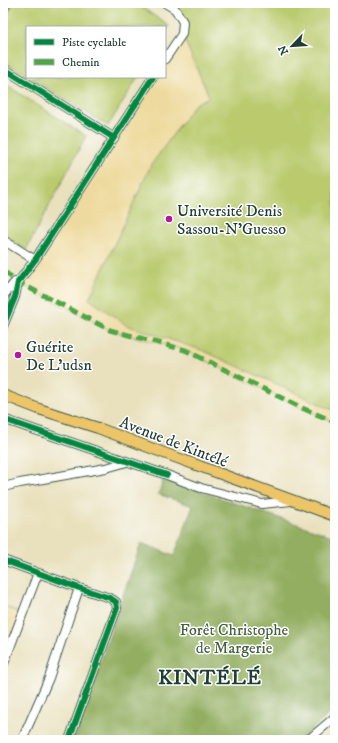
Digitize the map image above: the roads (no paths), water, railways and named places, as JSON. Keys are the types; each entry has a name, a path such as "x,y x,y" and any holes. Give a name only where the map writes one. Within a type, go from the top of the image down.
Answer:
{"main road":[{"name":"Avenue de Kintélé","path":"3,395 39,409 98,428 335,516"}],"street":[{"path":"3,10 7,3"},
{"path":"165,3 174,9 183,22 182,34 166,58"},
{"path":"3,68 114,138"},
{"path":"3,326 15,296 18,282 35,260 152,78"},
{"path":"3,240 35,260"},
{"path":"3,297 15,282 18,282"},
{"path":"3,419 201,488 262,504 291,500"},
{"path":"3,488 20,483 106,468 127,462"},
{"path":"3,560 110,598 116,602 117,608 69,740"},
{"path":"3,666 38,573"},
{"path":"22,740 49,678 79,588"},
{"path":"308,740 335,717"}],"place":[{"name":"Université Denis Sassou-N'Guesso","path":"169,219"},
{"name":"Guérite De L'udsn","path":"18,355"}],"district":[{"name":"KINTÉLÉ","path":"210,677"}],"park label":[{"name":"Forêt Christophe de Margerie","path":"234,638"}]}
